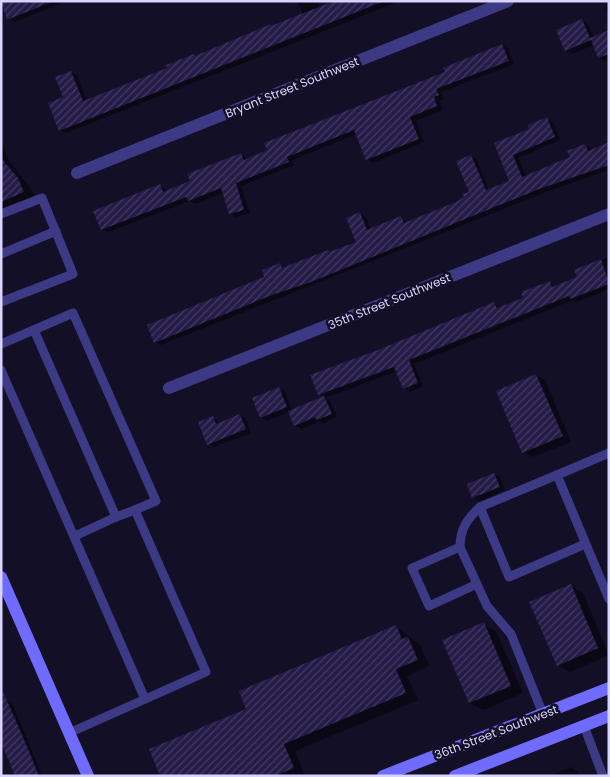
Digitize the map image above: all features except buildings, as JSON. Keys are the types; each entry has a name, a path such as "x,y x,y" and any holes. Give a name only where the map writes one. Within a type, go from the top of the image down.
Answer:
{"street":[{"name":"Bryant Street Southwest","path":"77,173 508,1"},
{"name":"35th Street Southwest","path":"169,388 609,214"},
{"path":"1,577 88,776"},
{"name":"36th Street Southwest","path":"383,776 609,688"},
{"path":"455,776 609,716"}],"lane":[{"path":"1,214 42,198 73,274 1,302"},
{"path":"1,254 56,231"},
{"path":"1,344 73,313 156,501 75,536"},
{"path":"34,330 116,517"},
{"path":"1,370 145,699"},
{"path":"543,714 511,634 487,606 460,547 460,532 469,518 480,507 609,453"},
{"path":"556,475 609,599"},
{"path":"480,507 509,577 585,544"},
{"path":"69,733 206,672 136,510"},
{"path":"460,547 412,568 429,606 477,584"},
{"path":"584,726 603,776"}]}
